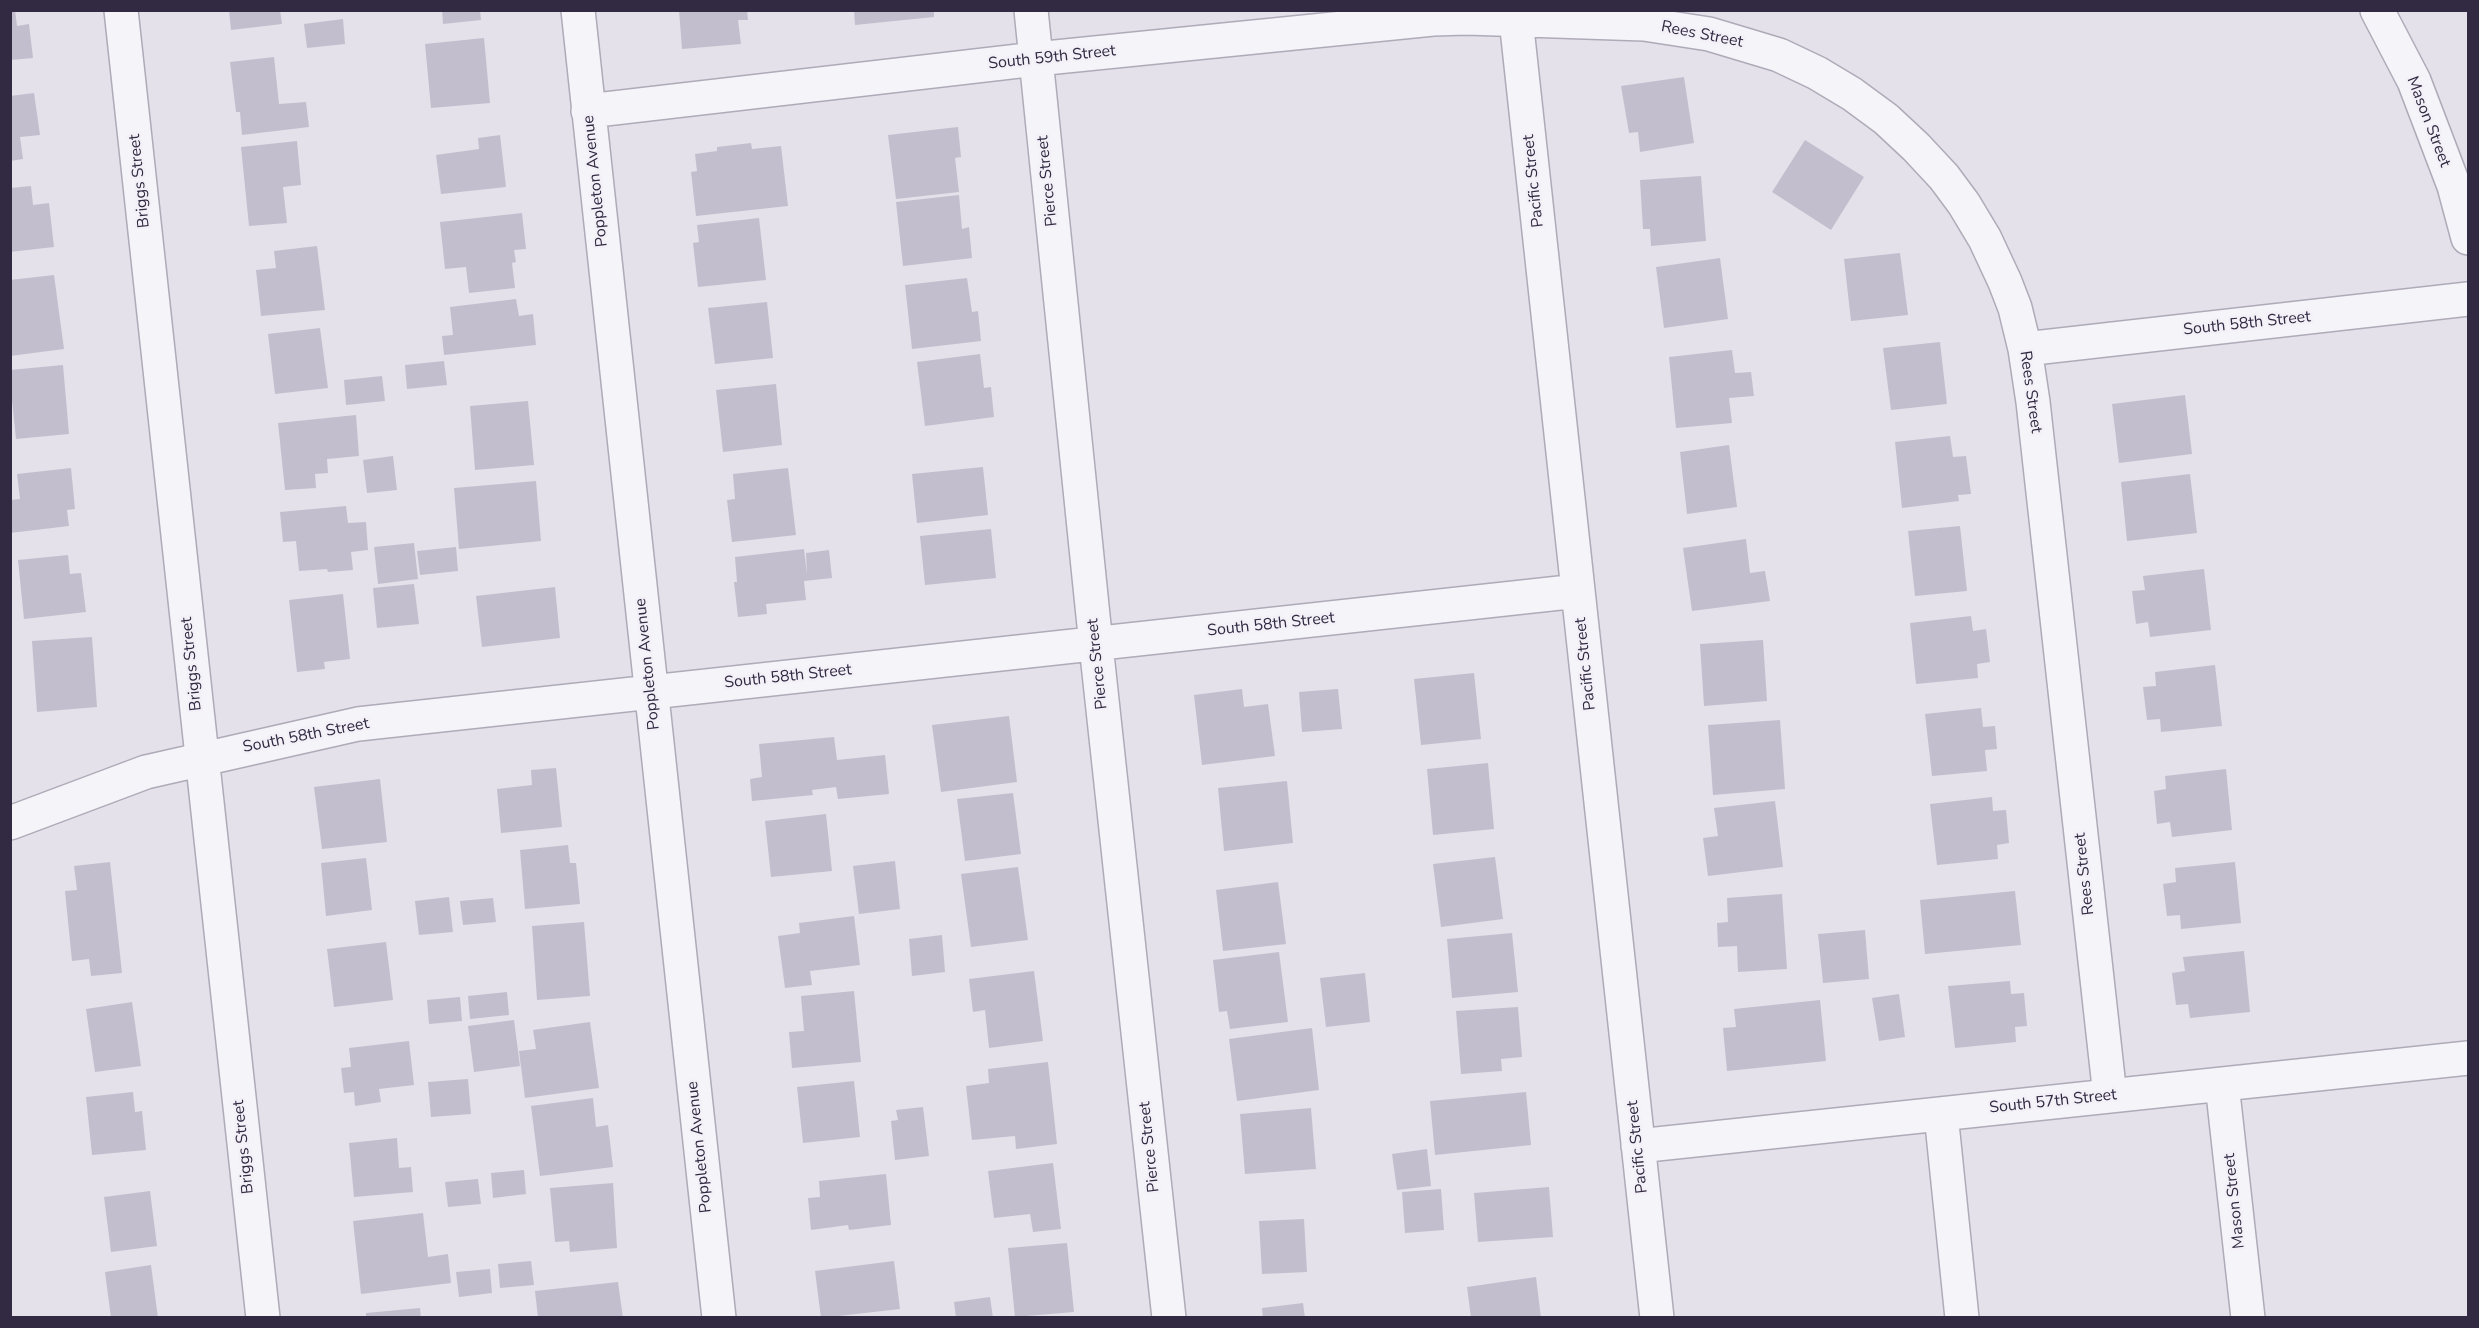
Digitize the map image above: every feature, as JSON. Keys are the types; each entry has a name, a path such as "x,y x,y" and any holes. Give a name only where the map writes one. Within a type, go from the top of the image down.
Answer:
{"street":[{"name":"Briggs Street","path":"121,10 262,1317"},
{"name":"Poppleton Avenue","path":"578,10 719,1317"},
{"name":"Pierce Street","path":"1031,10 1096,645 1169,1317"},
{"name":"Mason Street","path":"2377,10 2414,81 2454,186 2469,238"},
{"name":"South 59th Street","path":"588,111 1036,59 1433,20 1515,15"},
{"name":"Rees Street","path":"1515,15 1644,24 1710,34 1779,55 1817,72 1886,119 1916,147 1964,204 1985,239 2006,282 2025,349 2035,414 2110,1096"},
{"name":"Pacific Street","path":"1515,15 1656,1317"},
{"name":"South 58th Street","path":"2025,349 2469,299"},
{"name":"South 58th Street","path":"10,823 146,772 202,757 358,724 1578,591"},
{"name":"South 57th Street","path":"1638,1146 2469,1058"},
{"name":"Mason Street","path":"2222,1084 2248,1317"},
{"path":"1941,1114 1962,1317"}],"building":[{"path":"10,10 15,10 17,26 29,24 33,58 10,60"},
{"path":"229,10 280,10 282,24 231,30"},
{"path":"442,10 480,10 481,20 443,24"},
{"path":"679,10 747,10 748,20 738,20 741,44 682,49"},
{"path":"854,10 934,10 934,17 855,25"},
{"path":"343,19 345,44 307,48 304,24"},
{"path":"484,38 490,103 431,108 425,44"},
{"path":"274,57 279,104 306,102 309,127 242,135 240,112 236,112 230,62"},
{"path":"1684,77 1694,143 1640,152 1638,132 1629,133 1621,86"},
{"path":"34,93 40,135 20,137 23,159 10,161 10,96"},
{"path":"958,127 961,157 955,158 959,192 896,199 888,135"},
{"path":"500,135 506,187 441,194 436,155 479,149 478,138"},
{"path":"1805,140 1864,177 1831,230 1772,192"},
{"path":"297,141 301,185 283,187 287,223 249,226 241,147"},
{"path":"751,143 752,149 781,146 788,206 696,216 691,172 697,171 695,154 717,151 717,147"},
{"path":"1701,176 1706,241 1651,246 1650,229 1643,229 1640,180"},
{"path":"31,186 33,205 49,203 54,247 10,252 10,188"},
{"path":"959,195 962,229 969,227 972,258 903,266 896,202"},
{"path":"522,213 526,249 514,250 516,262 512,263 515,288 469,293 466,267 445,269 440,222"},
{"path":"759,218 766,280 698,287 693,243 699,242 697,225"},
{"path":"317,246 325,310 261,316 256,270 276,268 274,251"},
{"path":"1900,253 1908,315 1851,321 1844,259"},
{"path":"1720,258 1728,319 1664,328 1656,267"},
{"path":"54,275 64,349 10,356 10,280"},
{"path":"967,278 972,312 978,311 981,341 912,349 905,285"},
{"path":"516,299 519,316 533,314 536,345 444,355 442,336 453,335 450,307"},
{"path":"767,302 773,358 715,364 708,308"},
{"path":"320,328 328,388 275,394 268,334"},
{"path":"1940,342 1947,404 1891,410 1883,348"},
{"path":"1732,350 1735,373 1751,372 1754,396 1729,398 1732,423 1676,428 1669,357"},
{"path":"980,354 984,388 991,387 994,417 925,426 917,362"},
{"path":"444,361 447,385 407,389 405,365"},
{"path":"63,365 69,434 16,439 12,400 10,400 10,370"},
{"path":"382,376 385,401 346,405 344,380"},
{"path":"776,384 782,445 723,452 716,390"},
{"path":"2185,395 2192,454 2119,463 2112,404"},
{"path":"528,401 534,465 475,470 470,406"},
{"path":"356,415 359,456 327,459 328,473 315,474 316,488 285,490 278,423"},
{"path":"1950,436 1953,457 1966,456 1971,494 1958,495 1959,501 1902,508 1895,442"},
{"path":"1729,445 1737,507 1687,514 1680,452"},
{"path":"393,456 397,490 367,493 363,460"},
{"path":"983,467 988,515 917,523 912,474"},
{"path":"71,468 75,509 67,510 69,526 10,533 10,500 20,499 17,474"},
{"path":"788,468 796,535 732,542 727,500 735,499 733,474"},
{"path":"2190,474 2197,533 2127,541 2121,482"},
{"path":"536,481 541,541 459,549 454,488"},
{"path":"346,506 348,523 366,522 368,550 351,552 353,570 299,571 296,541 283,542 280,512"},
{"path":"1960,526 1967,591 1915,596 1908,531"},
{"path":"991,529 996,578 925,585 920,536"},
{"path":"1746,539 1750,573 1765,571 1770,601 1692,611 1683,548"},
{"path":"414,543 418,579 378,584 374,547"},
{"path":"456,547 458,571 420,575 417,551"},
{"path":"804,549 807,575 806,553 829,550 832,578 804,581 806,600 766,604 767,614 738,617 734,582 737,582 735,557"},
{"path":"68,555 70,574 81,573 86,612 24,619 18,560"},
{"path":"2204,569 2211,630 2150,637 2148,622 2136,624 2132,591 2145,590 2143,576"},
{"path":"414,584 419,624 377,628 373,588"},
{"path":"555,587 560,638 482,647 476,596"},
{"path":"343,594 350,659 324,662 325,669 297,672 289,600"},
{"path":"1971,616 1973,631 1986,629 1990,662 1977,664 1978,678 1916,684 1910,623"},
{"path":"92,637 97,707 37,712 32,641"},
{"path":"1763,640 1767,701 1704,706 1700,644"},
{"path":"2215,665 2222,726 2161,732 2160,719 2147,720 2143,687 2156,686 2155,672"},
{"path":"1474,673 1481,739 1421,745 1414,679"},
{"path":"1242,689 1244,707 1268,704 1275,756 1202,765 1194,695"},
{"path":"1338,689 1342,729 1302,732 1299,692"},
{"path":"1981,708 1983,727 1995,726 1997,749 1985,750 1987,771 1932,776 1925,714"},
{"path":"1009,716 1017,782 941,792 932,725"},
{"path":"1780,720 1785,789 1713,795 1708,725"},
{"path":"834,737 837,760 885,755 889,794 838,799 836,787 812,790 813,795 752,801 750,779 762,777 759,744"},
{"path":"1488,763 1494,829 1433,835 1427,769"},
{"path":"556,768 562,827 501,833 497,789 532,785 531,770"},
{"path":"2226,769 2232,830 2172,837 2170,822 2157,824 2154,791 2166,789 2165,776"},
{"path":"380,779 387,842 322,849 314,787"},
{"path":"1287,781 1293,843 1224,851 1218,788"},
{"path":"1013,793 1021,854 965,861 957,799"},
{"path":"1992,797 1993,811 2006,810 2009,843 1997,845 1998,859 1937,865 1930,804"},
{"path":"1775,801 1783,867 1708,876 1703,838 1718,836 1714,808"},
{"path":"826,814 832,871 771,877 765,821"},
{"path":"568,845 570,863 576,863 580,904 525,909 520,850"},
{"path":"1495,857 1503,919 1441,927 1433,864"},
{"path":"366,858 372,910 326,916 321,863"},
{"path":"895,861 900,909 859,914 853,866"},
{"path":"110,862 122,973 91,976 89,959 72,961 65,891 77,890 74,866"},
{"path":"2235,862 2241,923 2181,929 2180,915 2167,916 2163,884 2176,882 2175,868"},
{"path":"1018,867 1028,940 971,947 961,874"},
{"path":"1278,882 1286,944 1223,951 1216,890"},
{"path":"2015,891 2021,945 1925,954 1920,900"},
{"path":"1782,894 1787,969 1738,972 1737,946 1718,947 1717,923 1728,922 1727,898"},
{"path":"449,897 453,932 419,935 415,901"},
{"path":"493,898 496,922 463,925 460,901"},
{"path":"854,916 860,965 810,971 812,985 785,988 778,936 800,933 799,923"},
{"path":"584,922 590,996 537,1000 532,926"},
{"path":"1865,930 1869,979 1823,983 1818,934"},
{"path":"1512,933 1518,992 1452,998 1447,939"},
{"path":"942,935 945,972 912,976 909,939"},
{"path":"386,942 393,1000 334,1007 327,949"},
{"path":"2244,951 2250,1012 2190,1018 2188,1004 2176,1005 2172,973 2185,971 2183,957"},
{"path":"1279,952 1288,1022 1230,1029 1227,1011 1219,1012 1213,960"},
{"path":"1034,971 1043,1041 989,1048 985,1010 973,1012 969,979"},
{"path":"1365,973 1370,1022 1326,1027 1320,978"},
{"path":"2010,981 2011,994 2024,993 2027,1026 2015,1027 2016,1042 1955,1048 1948,986"},
{"path":"854,991 861,1062 792,1068 789,1032 804,1031 801,996"},
{"path":"507,992 509,1015 470,1019 468,996"},
{"path":"1899,994 1905,1037 1879,1041 1872,998"},
{"path":"460,997 462,1021 429,1024 427,1000"},
{"path":"1820,1000 1826,1061 1727,1071 1723,1028 1736,1027 1734,1009"},
{"path":"132,1002 141,1066 95,1072 86,1009"},
{"path":"1518,1007 1522,1057 1501,1059 1502,1071 1461,1074 1456,1011"},
{"path":"514,1020 520,1066 474,1072 468,1026"},
{"path":"590,1022 599,1088 525,1098 519,1051 536,1049 533,1030"},
{"path":"1312,1028 1319,1090 1237,1101 1229,1039"},
{"path":"409,1041 414,1085 379,1089 381,1102 355,1106 354,1092 344,1093 341,1068 351,1067 349,1048"},
{"path":"1048,1062 1057,1144 1016,1149 1015,1136 972,1140 966,1086 989,1083 988,1069"},
{"path":"468,1079 471,1114 431,1117 428,1082"},
{"path":"854,1081 860,1137 803,1143 797,1087"},
{"path":"133,1092 135,1112 142,1111 146,1150 92,1155 86,1097"},
{"path":"1526,1092 1531,1145 1435,1155 1430,1101"},
{"path":"593,1098 596,1127 608,1125 613,1167 540,1176 531,1106"},
{"path":"923,1107 929,1156 895,1160 891,1121 898,1120 896,1110"},
{"path":"1311,1108 1316,1169 1245,1174 1240,1114"},
{"path":"397,1138 399,1168 411,1167 413,1192 354,1197 349,1143"},
{"path":"1427,1149 1431,1186 1397,1190 1392,1154"},
{"path":"1053,1163 1061,1229 1033,1232 1030,1214 994,1218 988,1171"},
{"path":"524,1170 526,1194 493,1198 491,1173"},
{"path":"886,1174 891,1225 849,1230 848,1225 811,1230 808,1198 820,1197 819,1181"},
{"path":"478,1179 481,1204 448,1207 445,1182"},
{"path":"613,1183 617,1248 570,1252 569,1241 555,1242 550,1188"},
{"path":"1549,1187 1553,1237 1478,1242 1474,1193"},
{"path":"1441,1189 1444,1230 1405,1233 1402,1192"},
{"path":"150,1191 157,1246 111,1252 104,1197"},
{"path":"423,1213 428,1257 448,1254 451,1283 361,1294 353,1221"},
{"path":"1304,1219 1307,1272 1262,1274 1259,1221"},
{"path":"1067,1243 1074,1312 1015,1317 1008,1248"},
{"path":"531,1261 534,1285 500,1288 498,1264"},
{"path":"894,1261 900,1309 821,1318 815,1271"},
{"path":"151,1265 158,1318 111,1318 105,1272"},
{"path":"490,1269 492,1293 459,1297 456,1272"},
{"path":"1536,1277 1541,1318 1471,1318 1467,1287"},
{"path":"618,1282 623,1318 538,1318 535,1291"},
{"path":"990,1297 993,1318 956,1318 954,1302"},
{"path":"1303,1303 1305,1318 1263,1318 1262,1308"},
{"path":"420,1308 421,1318 366,1318 366,1313"}]}
